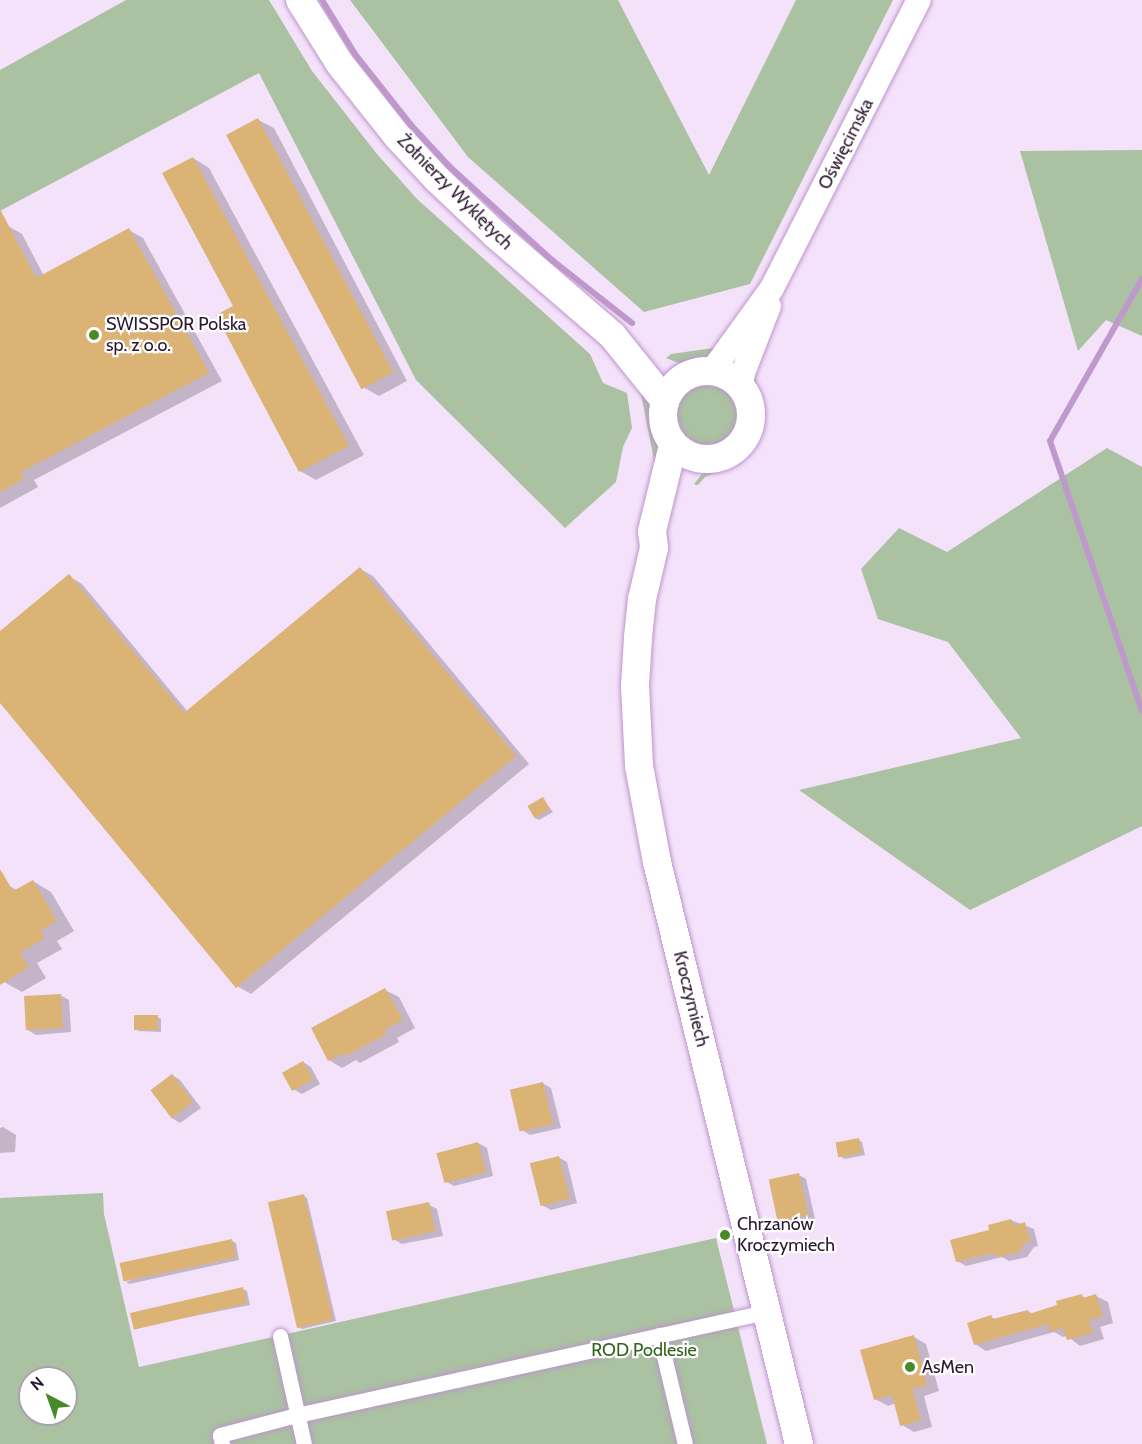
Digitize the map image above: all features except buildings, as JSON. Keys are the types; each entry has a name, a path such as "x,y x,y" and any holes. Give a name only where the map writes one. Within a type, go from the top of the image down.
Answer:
{"main road":[{"name":"Żołnierzy Wyklętych","path":"300,0 363,94 437,179 496,235 612,335 665,401"},
{"name":"Żołnierzy Wyklętych","path":"612,335 639,347 674,370 700,373"},
{"path":"700,373 728,376 741,386 752,413 750,428 743,441 732,452 719,458 704,460 692,458 673,445 663,424 665,401 678,381 700,373"},
{"name":"Kroczymiech","path":"654,548 652,531 673,445"},
{"name":"Kroczymiech","path":"704,460 694,468 654,548 642,599 634,686 636,736 641,781 657,862 799,1444"}],"street":[{"name":"Oświęcimska","path":"700,373 772,288 919,0"},
{"name":"Oświęcimska","path":"741,386 743,373 768,311 772,288"},
{"path":"222,1444 220,1435 297,1415 752,1315"},
{"path":"659,1335 685,1444"},
{"path":"280,1336 304,1444"}],"green space":[{"path":"126,0 269,0 312,71 377,154 417,199 590,354 603,383 627,393 632,428 623,447 616,482 565,528 416,380 259,73 0,211 0,70"},
{"path":"350,0 618,0 709,175 796,0 893,0 750,284 644,312 468,157"},
{"path":"1142,150 1142,336 1106,320 1078,351 1020,151"},
{"path":"720,347 702,364 686,366 666,358 671,354"},
{"path":"757,368 755,377 763,411 758,440 742,461 705,477 698,485 694,484 702,474 738,458 750,445 759,419 751,375"},
{"path":"707,385 719,387 729,394 736,404 738,416 736,428 729,438 719,445 707,447 695,445 685,438 678,428 676,416 678,404 685,394 695,387"},
{"path":"640,389 655,410 655,423 662,445 655,465"},
{"path":"1107,448 1142,467 1142,826 970,910 799,790 1021,738 948,642 878,619 861,569 899,528 947,552"},
{"name":"ROD Podlesie","path":"103,1193 104,1214 139,1367 716,1238 767,1444 0,1444 0,1198"}],"waterway":[{"path":"322,0 355,54 411,125 450,167 552,260 632,323"},
{"path":"1142,279 1050,441 1142,711"}],"place":[{"name":"SWISSPOR Polska sp. z o.o.","path":"94,335"},
{"name":"Chrzanów Kroczymiech","path":"725,1235"},
{"name":"AsMen","path":"910,1367"}]}
